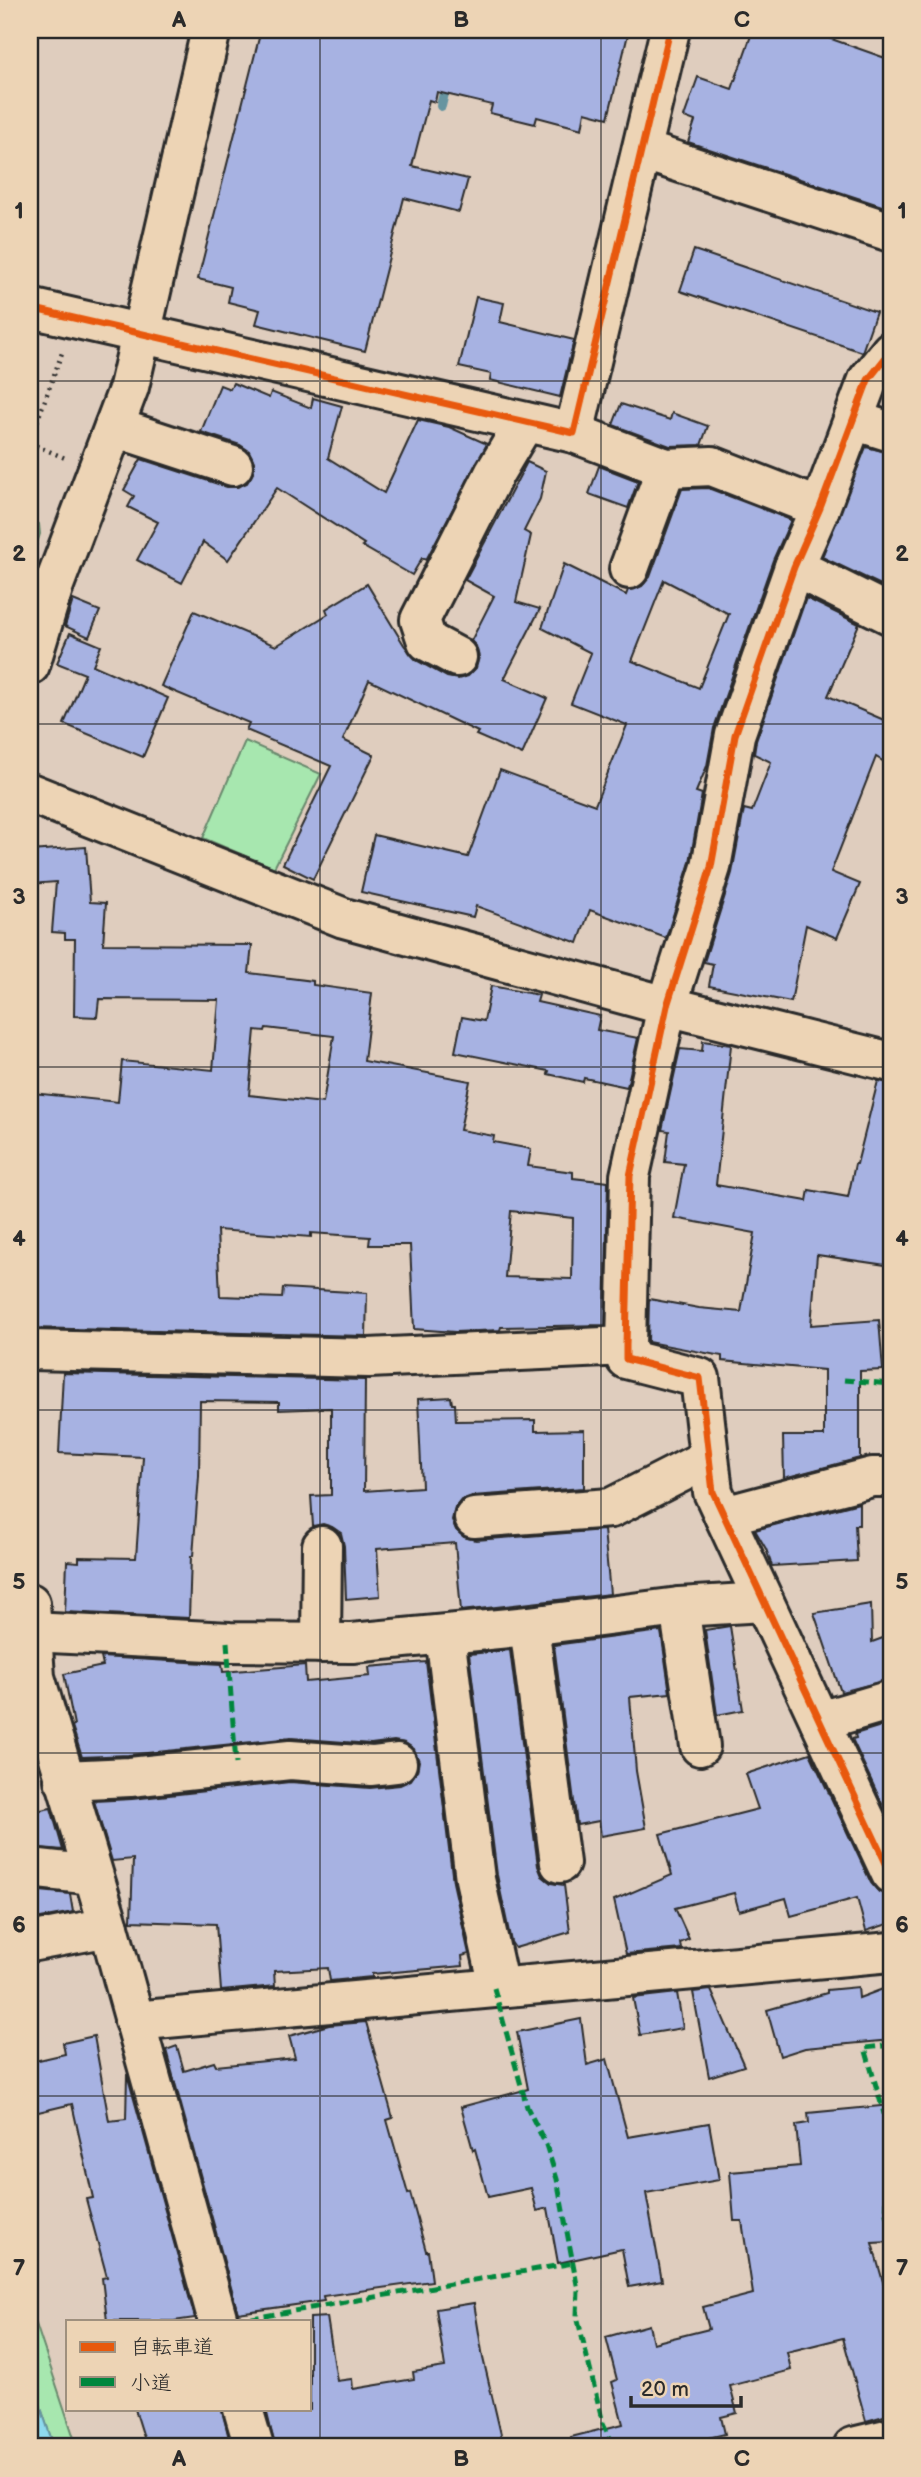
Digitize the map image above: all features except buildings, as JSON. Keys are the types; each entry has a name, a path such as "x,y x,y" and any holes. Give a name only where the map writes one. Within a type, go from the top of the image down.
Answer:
{"street":[{"path":"30,665 54,584 130,387 211,30"},
{"path":"574,433 670,30"},
{"path":"642,150 891,232"},
{"path":"30,308 574,433 666,468 712,466 820,508"},
{"path":"891,351 867,380 820,508 794,567 735,735 711,867 667,1006 630,1176 626,1346 626,1359 700,1378 713,1492 891,1874"},
{"path":"853,420 891,432"},
{"path":"457,657 427,641 420,620 494,474 525,422"},
{"path":"114,427 233,466"},
{"path":"629,569 666,468"},
{"path":"794,567 888,603"},
{"path":"30,793 344,918 667,1006 891,1062"},
{"path":"30,1350 369,1359 626,1346"},
{"path":"474,1518 611,1508 709,1458"},
{"path":"724,1516 872,1477 891,1477"},
{"path":"321,1643 322,1546"},
{"path":"218,2320 109,1927 33,1681 31,1618 230,1642 352,1643 529,1626 679,1607 764,1602"},
{"path":"679,1607 700,1746"},
{"path":"529,1626 560,1863"},
{"path":"446,1634 475,1879 499,1987"},
{"path":"820,1721 891,1700"},
{"path":"64,1780 130,1777 290,1760 372,1766 397,1763"},
{"path":"30,1868 93,1875"},
{"path":"30,1942 109,1927"},
{"path":"134,2021 891,1952"},
{"path":"243,2410 254,2447"},
{"path":"853,2447 891,2438"}],"path":[{"path":"30,441 75,319"}],"green space":[{"path":"30,523 39,524 40,534 30,565"},
{"path":"245,741 321,774 274,868 203,838"},
{"path":"30,2306 77,2447 54,2447 30,2375"}],"water":[{"path":"30,2375 54,2447 30,2447"}],"waterway":[{"path":"441,106 447,81"}],"marked path":[{"path":"844,1380 891,1384"},
{"path":"227,1642 236,1764"},
{"path":"494,1988 527,2107 546,2145 557,2179 578,2290 577,2316 603,2423 614,2447"},
{"path":"891,2045 865,2048 885,2117 889,2171 886,2214 891,2226"},
{"path":"241,2320 573,2263"}],"cycle path":[{"path":"30,308 574,433 670,30"},
{"path":"891,351 868,380 820,508 794,567 735,735 711,867 667,1006 630,1176 626,1346 626,1359 700,1378 713,1492 891,1874"}]}
